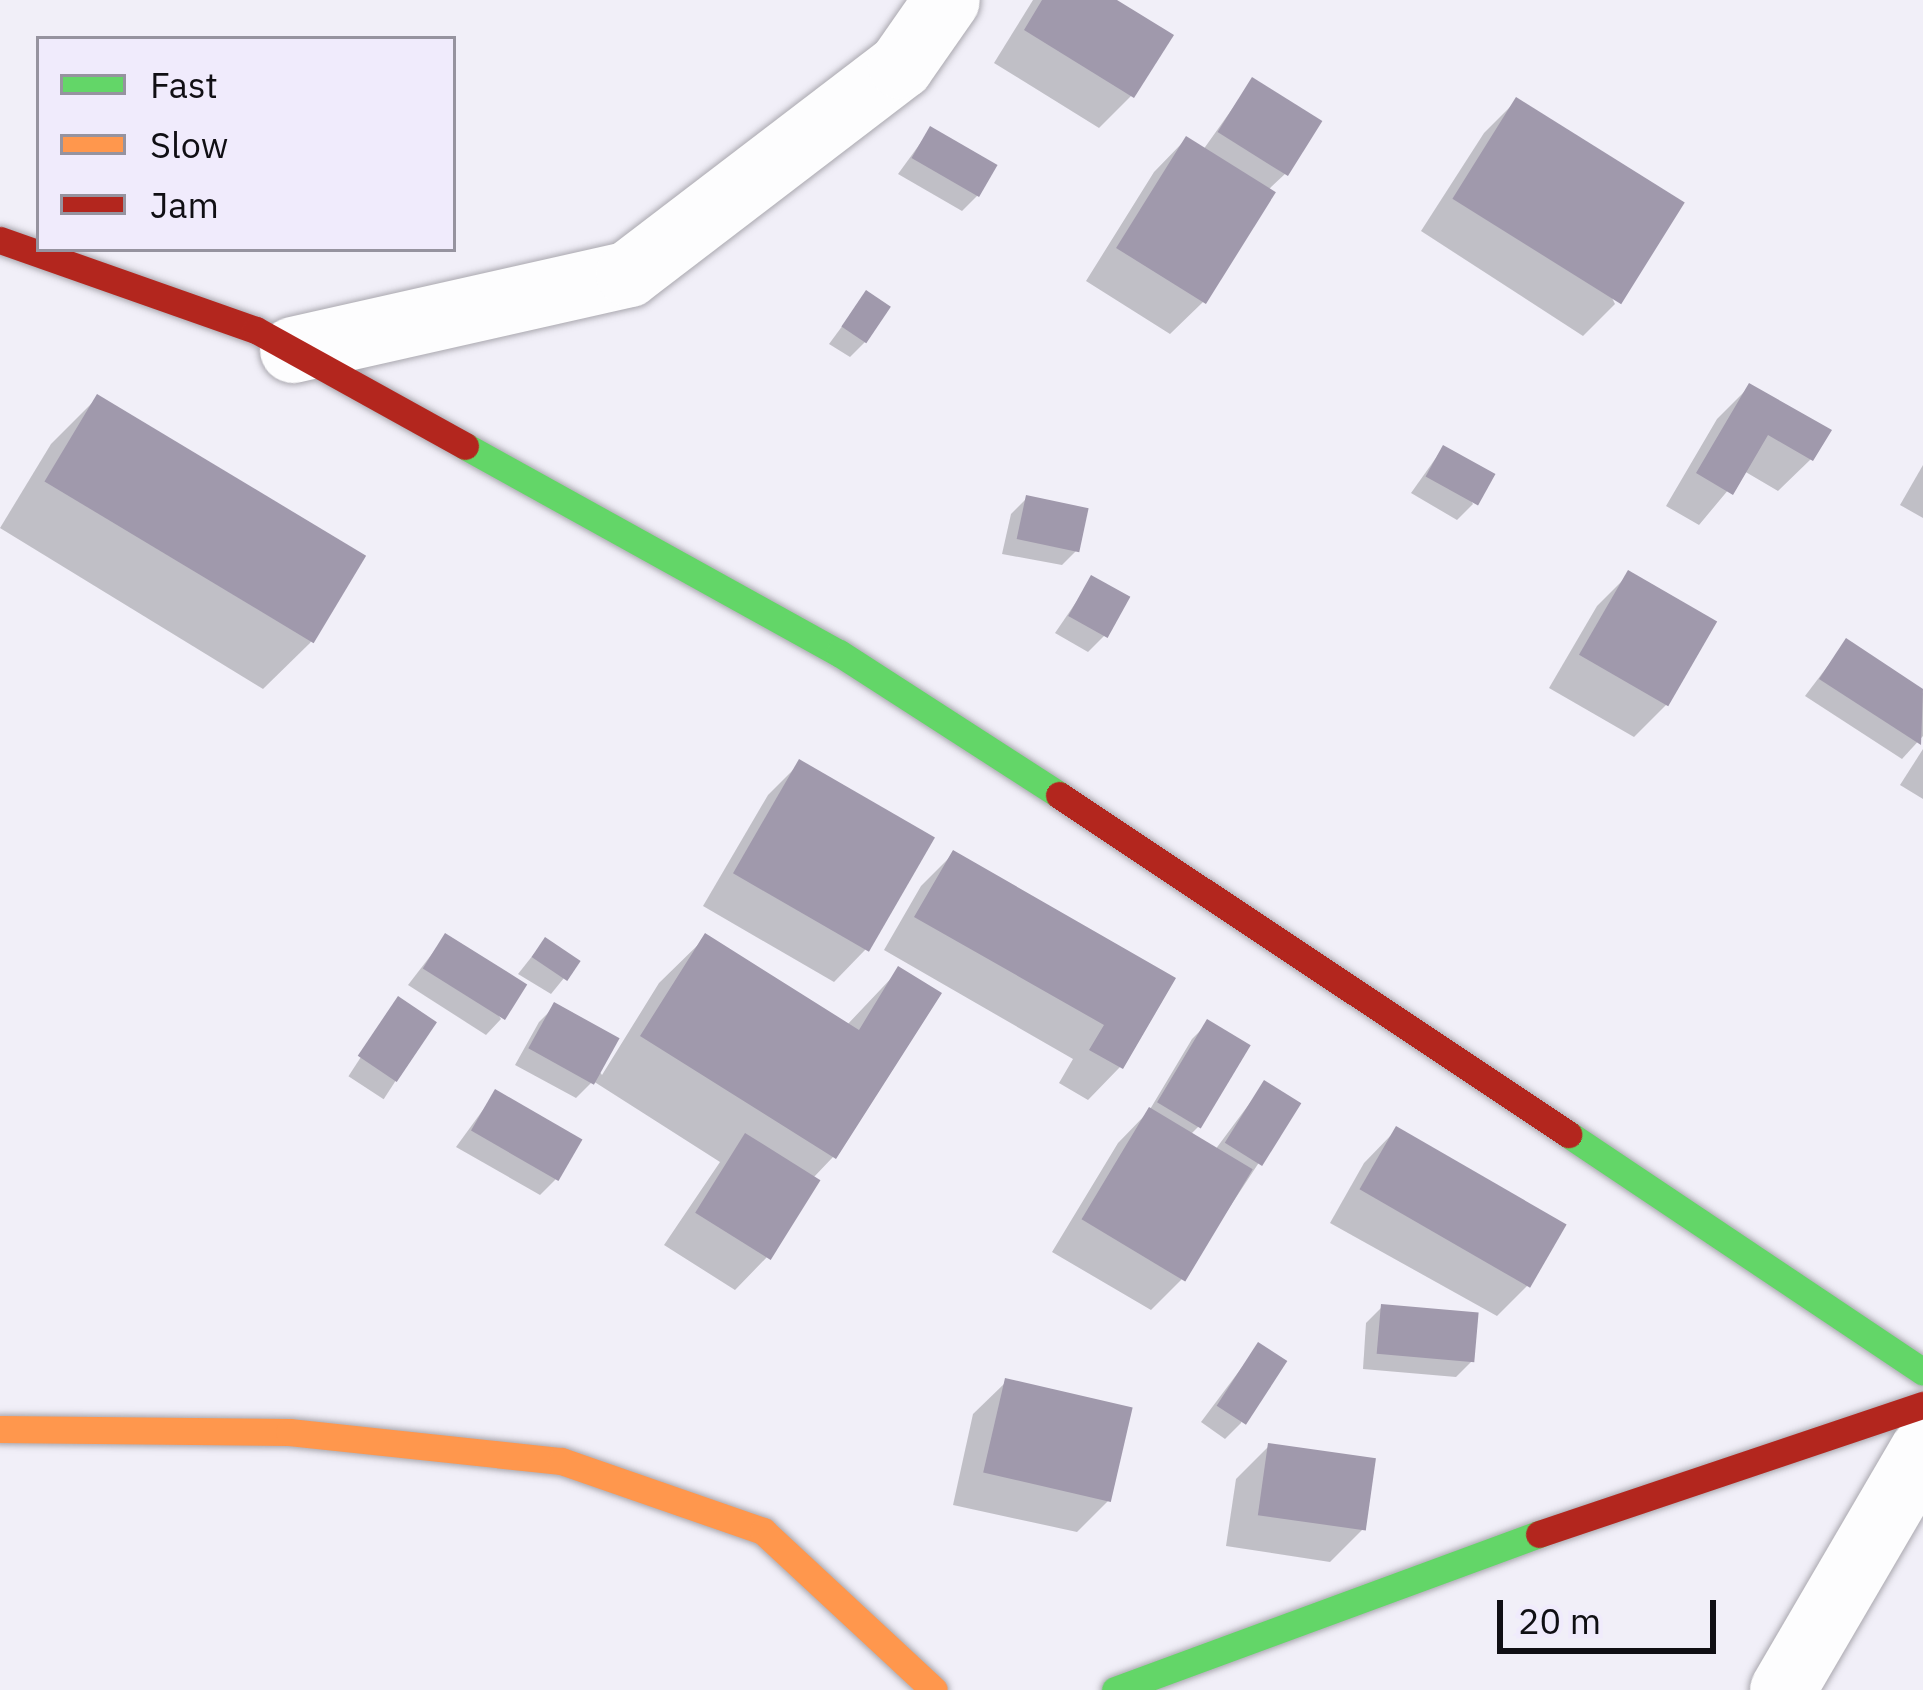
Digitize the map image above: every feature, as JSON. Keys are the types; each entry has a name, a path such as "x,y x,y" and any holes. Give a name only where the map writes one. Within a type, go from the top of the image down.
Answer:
{"street":[{"path":"292,350 629,274 901,66 947,0"},
{"path":"0,240 256,330 839,653 1163,862 1923,1372"},
{"path":"1115,1690 1616,1506 1923,1405"},
{"path":"0,1429 289,1432 560,1461 763,1531 934,1690"},
{"path":"1784,1690 1923,1450"}],"building":[{"path":"1042,0 1117,0 1174,35 1134,98 1024,30"},
{"path":"1252,77 1322,121 1288,176 1218,132"},
{"path":"1516,97 1685,202 1621,304 1452,199"},
{"path":"930,126 998,165 979,197 912,158"},
{"path":"1186,136 1276,192 1206,304 1116,248"},
{"path":"866,290 891,307 866,343 841,326"},
{"path":"1749,383 1832,430 1813,461 1768,435 1733,495 1696,473"},
{"path":"97,394 366,556 314,643 44,481"},
{"path":"1443,445 1495,474 1478,506 1426,476"},
{"path":"1026,495 1089,508 1079,552 1017,539"},
{"path":"1628,570 1717,622 1668,706 1579,655"},
{"path":"1091,575 1130,597 1108,638 1068,616"},
{"path":"1846,638 1923,689 1921,745 1819,679"},
{"path":"799,759 935,838 869,952 733,873"},
{"path":"953,850 1176,978 1123,1069 1089,1050 1104,1025 914,917"},
{"path":"445,933 527,984 505,1020 423,969"},
{"path":"705,933 859,1030 898,966 942,993 836,1159 640,1036"},
{"path":"545,937 581,961 567,981 532,957"},
{"path":"398,996 437,1022 397,1082 358,1056"},
{"path":"554,1002 620,1038 594,1085 528,1048"},
{"path":"1207,1019 1251,1045 1201,1128 1157,1102"},
{"path":"1264,1080 1301,1103 1262,1166 1225,1143"},
{"path":"495,1089 582,1140 558,1181 471,1131"},
{"path":"1149,1107 1253,1169 1185,1282 1082,1219"},
{"path":"1396,1126 1567,1224 1530,1288 1360,1189"},
{"path":"745,1133 820,1180 771,1260 695,1213"},
{"path":"1381,1304 1479,1313 1474,1362 1377,1354"},
{"path":"1258,1342 1287,1361 1246,1425 1217,1406"},
{"path":"1005,1378 1133,1407 1111,1502 983,1473"},
{"path":"1268,1443 1376,1458 1366,1530 1258,1515"}],"traffic: fast":[{"path":"465,446 839,653 1059,795"},
{"path":"1568,1134 1923,1372"},
{"path":"1115,1690 1539,1534"}],"traffic: slow":[{"path":"0,1429 289,1432 561,1461 763,1531 934,1690"}],"traffic: jam":[{"path":"0,240 256,330 465,446"},
{"path":"1059,795 1568,1134"},
{"path":"1539,1534 1923,1405"}]}
